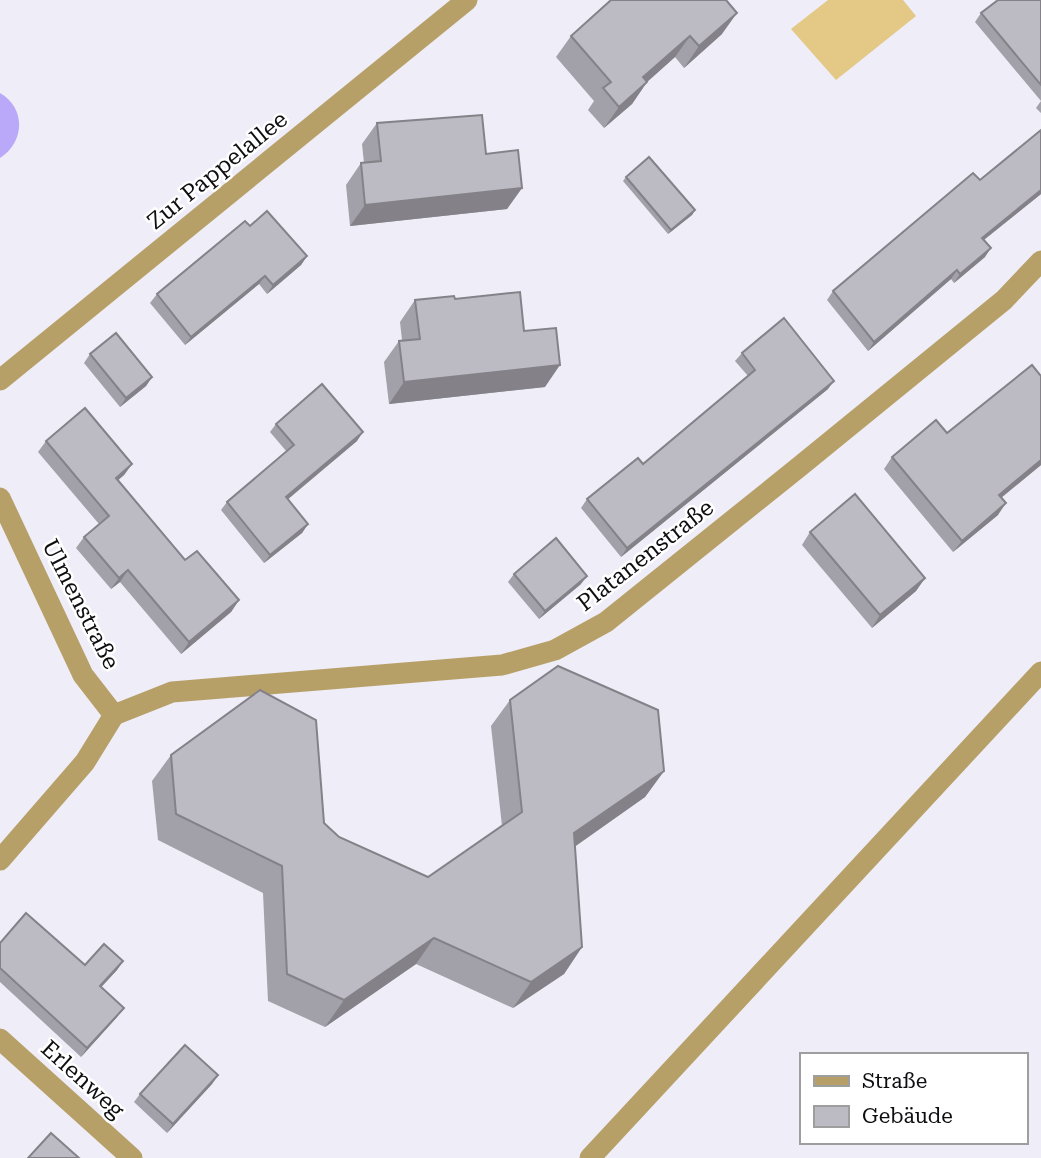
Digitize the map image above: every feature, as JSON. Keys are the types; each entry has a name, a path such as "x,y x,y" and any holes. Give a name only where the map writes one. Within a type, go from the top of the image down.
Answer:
{"street":[{"name":"Zur Pappelallee","path":"0,380 467,0"},
{"name":"Platanenstraße","path":"114,715 172,692 502,665 555,650 606,622 1004,300 1041,261"},
{"name":"Ulmenstraße","path":"0,498 83,675 114,715"},
{"path":"590,1158 1041,673"},
{"path":"0,860 85,762 114,715"},
{"name":"Erlenweg","path":"0,1039 132,1158"}],"shaded area":[{"path":"828,0 903,0 916,16 836,80 791,29"},
{"path":"0,93 14,107 19,125 14,143 0,158"}],"building":[{"path":"611,0 726,0 737,13 699,46 690,36 643,77 647,82 619,107 603,88 611,82 571,36"},
{"path":"998,0 1041,0 1041,85 981,13"},
{"path":"482,115 486,154 518,150 522,188 365,205 361,163 381,161 377,123"},
{"path":"1041,130 1041,190 982,238 991,248 960,274 957,270 874,342 833,291 973,173 980,180"},
{"path":"649,157 695,210 671,230 626,177"},
{"path":"267,211 307,256 273,285 265,276 191,337 157,294 245,221 250,226"},
{"path":"520,292 524,331 556,328 560,365 404,382 399,341 420,339 415,300"},
{"path":"784,318 834,381 627,548 587,499 638,458 643,464 755,370 742,353"},
{"path":"116,333 152,377 126,398 90,354"},
{"path":"1032,365 1041,376 1041,460 999,495 1006,503 962,541 892,457 936,420 947,433"},
{"path":"322,384 363,432 286,497 308,524 270,555 227,502 294,445 276,424"},
{"path":"85,408 132,464 116,478 185,560 197,551 239,600 189,642 128,570 119,578 84,537 109,516 46,441"},
{"path":"855,494 925,578 880,615 810,532"},
{"path":"556,538 587,576 545,611 514,574"},
{"path":"558,666 658,710 664,771 574,833 582,947 531,982 434,938 344,1000 287,974 282,866 176,814 171,755 260,690 316,720 324,823 339,837 428,877 522,812 510,700"},
{"path":"26,913 85,965 104,944 123,961 100,986 124,1008 87,1048 0,968 0,943"},
{"path":"185,1045 218,1075 173,1124 140,1094"},
{"path":"51,1133 79,1158 28,1158"}]}
